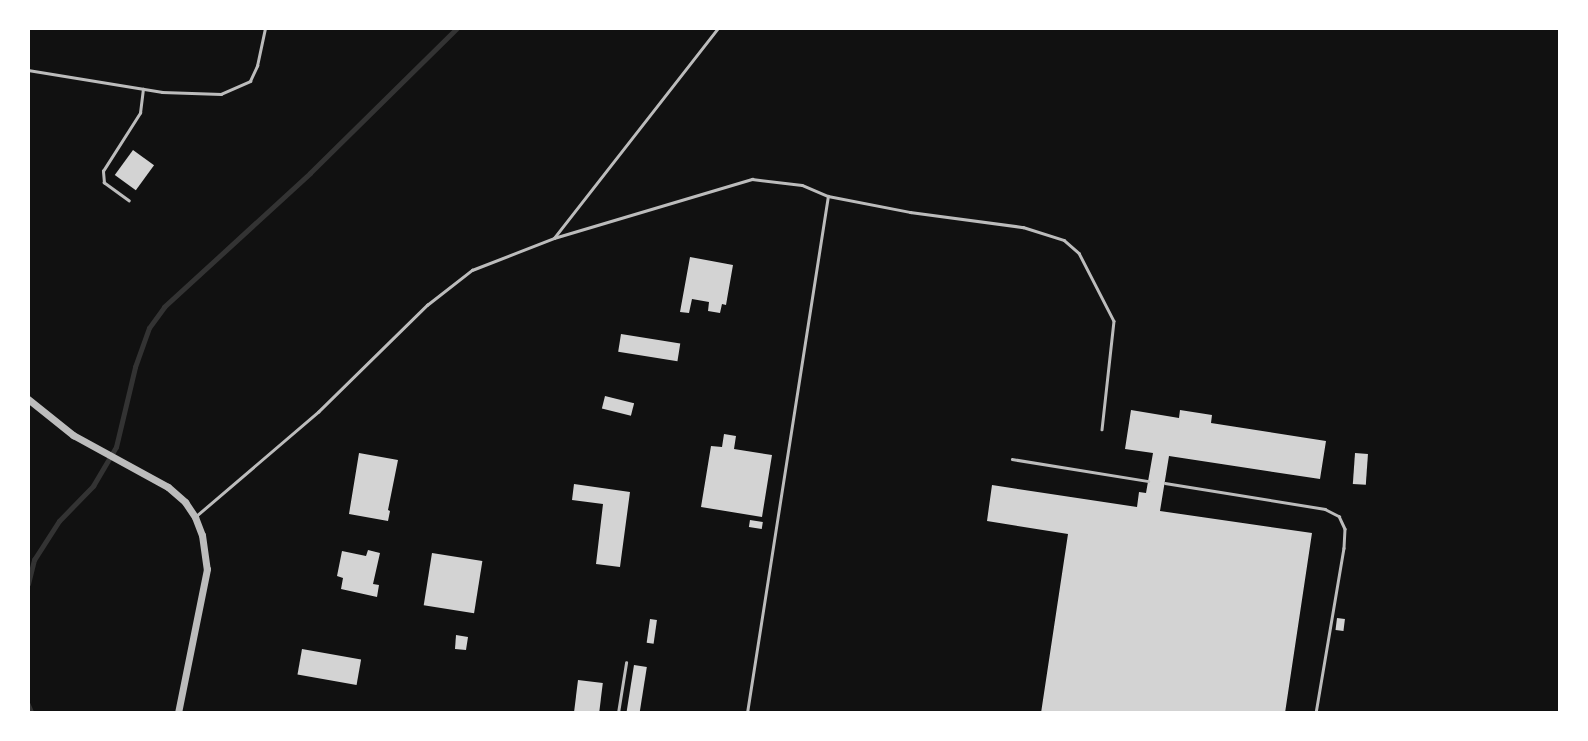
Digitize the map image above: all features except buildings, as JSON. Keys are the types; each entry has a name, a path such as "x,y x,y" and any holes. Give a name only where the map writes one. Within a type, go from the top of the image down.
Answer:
{"street":[{"path":"28,399 73,435 167,487 185,502 195,517 202,535 206,569 178,713"}],"lane":[{"path":"28,70 143,89 221,94 250,81 257,66 265,28"},
{"path":"554,238 718,28"},
{"path":"129,201 104,183 103,171 139,113 143,89"},
{"path":"195,517 309,420 451,285 472,271 554,238 752,179 802,185 828,196 910,212 1034,229 1064,240 1079,253 1114,321 1102,429"},
{"path":"747,713 828,196"},
{"path":"1012,459 1149,481"},
{"path":"1165,483 1325,509 1339,516 1345,530 1344,548 1316,713"},
{"path":"618,713 626,663"}],"waterway":[{"path":"28,584 34,560 59,521 93,486 116,447 135,367 149,328 164,307 310,173 457,28"},
{"path":"28,704 32,713"}]}
